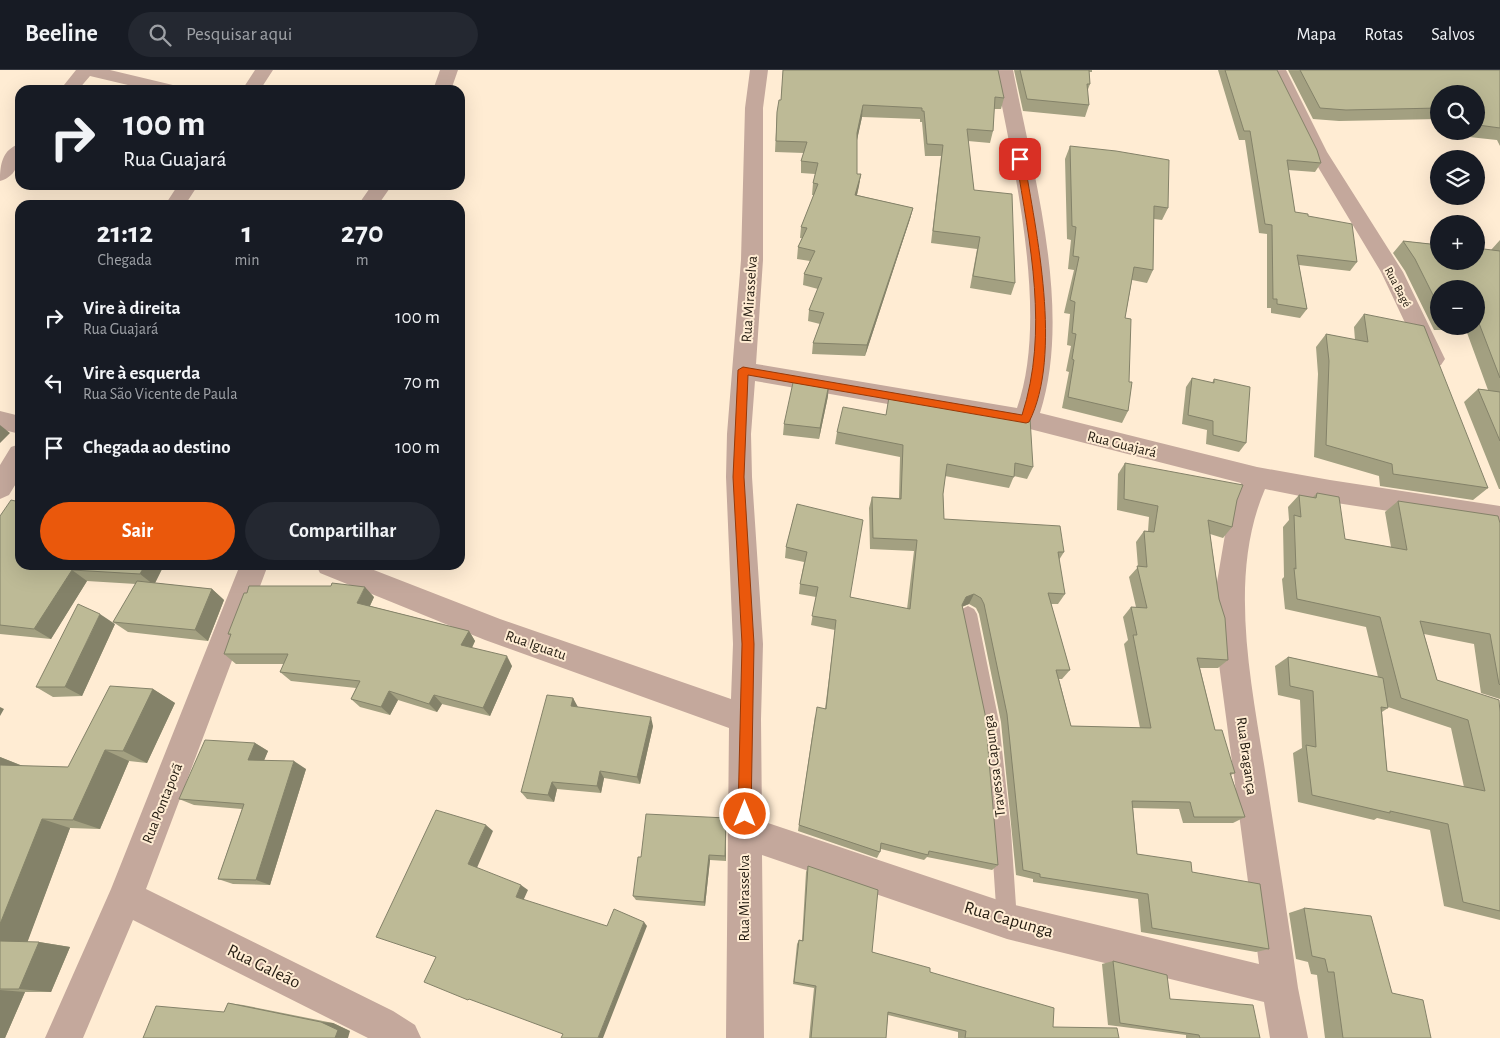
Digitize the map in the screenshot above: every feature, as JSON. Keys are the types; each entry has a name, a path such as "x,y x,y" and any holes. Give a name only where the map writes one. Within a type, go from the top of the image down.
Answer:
{"street":[{"path":"74,85 87,70 150,85"},
{"path":"254,85 264,70"},
{"path":"444,85 450,70"},
{"name":"Rua Mirasselva","path":"745,1038 744,832 748,644 738,477 753,223 754,108 760,70"},
{"path":"1004,70 1030,213 1039,284 1039,363 1035,389 1026,419"},
{"name":"Rua Bagé","path":"1277,70 1318,152 1392,272 1424,337 1442,382"},
{"path":"0,175 15,156"},
{"name":"Rua Guajará","path":"743,370 1026,419 1257,477 1330,491 1494,510"},
{"path":"0,420 15,424"},
{"path":"0,488 15,462"},
{"name":"Rua Bragança","path":"1257,477 1242,511 1231,582 1231,642 1288,1038"},
{"name":"Rua Pontaporã","path":"64,1038 124,897 252,570"},
{"name":"Rua Iguatu","path":"342,570 495,631 745,719"},
{"name":"Rua Capunga","path":"744,832 1007,921 1280,988"},
{"name":"Rua Galeão","path":"124,897 380,1024 402,1038"}],"lane":[{"name":"Travessa Capunga","path":"968,614 990,722 1002,831 1007,921"}],"building":[{"path":"783,70 998,70 1004,98 995,97 993,131 967,129 974,190 1012,194 1015,283 973,276 980,237 933,231 943,145 927,144 924,111 922,111 922,108 863,105 857,133 857,174 861,174 855,195 913,208 867,345 813,343 824,313 809,310 822,278 804,274 815,251 798,247 807,228 801,227 818,184 813,183 818,163 801,161 807,142 776,141 777,112 779,100 781,100"},
{"path":"1020,70 1089,70 1090,84 1087,84 1089,105 1027,99"},
{"path":"1225,70 1277,70 1317,150 1321,163 1287,160 1295,212 1352,224 1357,262 1297,255 1307,309 1277,304 1277,299 1273,299 1272,225 1265,224 1250,131 1244,131"},
{"path":"1300,70 1500,70 1500,128 1485,126 1485,85 1430,85 1430,108 1346,110 1320,108"},
{"path":"1070,146 1169,160 1168,208 1154,206 1153,270 1134,267 1125,318 1131,319 1129,382 1132,382 1128,411 1068,397 1076,334 1072,333 1075,302 1070,300 1079,257 1073,256 1076,227 1072,226"},
{"path":"1403,241 1430,244 1430,270 1485,270 1485,249 1500,251 1500,378 1484,335 1485,280 1430,280 1430,289 1415,259"},
{"path":"1364,314 1424,326 1488,488 1393,474 1392,464 1326,445 1329,361 1326,334 1368,342"},
{"path":"794,378 829,384 820,428 784,424"},
{"path":"1192,378 1214,383 1214,379 1250,387 1246,443 1213,435 1213,421 1188,415"},
{"path":"1478,389 1500,392 1500,441"},
{"path":"889,397 923,402 924,400 1030,418 1033,467 1015,463 1014,477 947,464 943,494 944,519 1060,526 1064,552 1058,552 1065,594 1048,593 1070,670 1056,670 1071,726 1151,728 1133,635 1137,635 1131,607 1147,608 1137,566 1147,567 1144,531 1154,532 1158,506 1124,499 1125,463 1243,485 1237,500 1232,527 1208,520 1219,599 1225,618 1228,660 1197,658 1215,730 1222,730 1235,773 1230,773 1245,817 1194,817 1190,802 1132,801 1137,854 1191,862 1192,872 1260,884 1269,949 1152,928 1148,894 1040,877 1040,874 1023,870 1007,714 984,604 981,598 974,594 966,597 962,605 985,714 998,865 929,851 928,855 881,843 880,852 799,825 817,707 826,709 836,620 812,616 818,587 800,584 807,552 786,547 797,504 863,520 850,597 910,609 917,540 873,538 872,497 901,499 903,445 837,432 843,407 886,415"},
{"path":"1317,493 1339,497 1345,539 1407,550 1398,501 1498,516 1500,523 1500,685 1490,634 1420,621 1437,680 1499,700 1500,911 1463,902 1448,824 1312,795 1306,745 1316,747 1313,691 1290,686 1288,657 1383,678 1388,708 1381,707 1387,771 1485,791 1468,720 1401,698 1380,617 1297,599 1294,568 1296,569 1294,515 1301,517 1299,495 1316,498"},
{"path":"11,500 15,501 15,570 72,570 34,629 0,625 0,516"},
{"path":"72,570 142,570 140,574"},
{"path":"137,581 212,589 195,630 113,622"},
{"path":"332,583 365,587 357,603 469,631 461,645 507,656 483,708 434,695 429,704 389,691 381,707 351,699 360,681 280,672 288,654 224,654 231,634 228,634 244,593 247,593 249,586 331,586"},
{"path":"78,604 100,614 65,687 36,687"},
{"path":"110,686 153,689 123,751 105,750 73,820 42,819 0,924 0,765 68,767"},
{"path":"547,695 573,698 571,706 651,717 637,777 600,771 597,786 552,782 548,795 521,792"},
{"path":"205,740 255,743 248,760 294,761 256,880 218,879 244,804 179,799"},
{"path":"436,810 486,825 468,864 521,885 516,897 607,926 614,909 644,922 598,1038 561,1038 563,1034 424,982 436,957 376,937"},
{"path":"646,814 726,818 725,856 709,855 704,902 633,896 638,857 641,857"},
{"path":"808,866 878,890 872,952 930,968 930,972 1054,1008 1053,1027 1117,1028 1119,1038 965,1038 966,1031 888,1012 886,1038 811,1038 816,986 794,982 799,940 803,941"},
{"path":"1304,908 1371,916 1392,993 1423,1000 1431,1038 1343,1038 1334,972 1328,972 1325,959 1312,956"},
{"path":"0,941 39,942 19,989 0,989"},
{"path":"1113,961 1167,975 1170,999 1253,1005 1260,1038 1200,1038 1199,1035 1120,1023"},
{"path":"228,1003 321,1022 338,1030 335,1038 143,1038 156,1006 224,1012"}],"route":[{"path":"745,814 745,719 748,644 738,477 743,370 1026,419 1035,389 1039,363 1040,304 1035,247 1020,159"}]}
